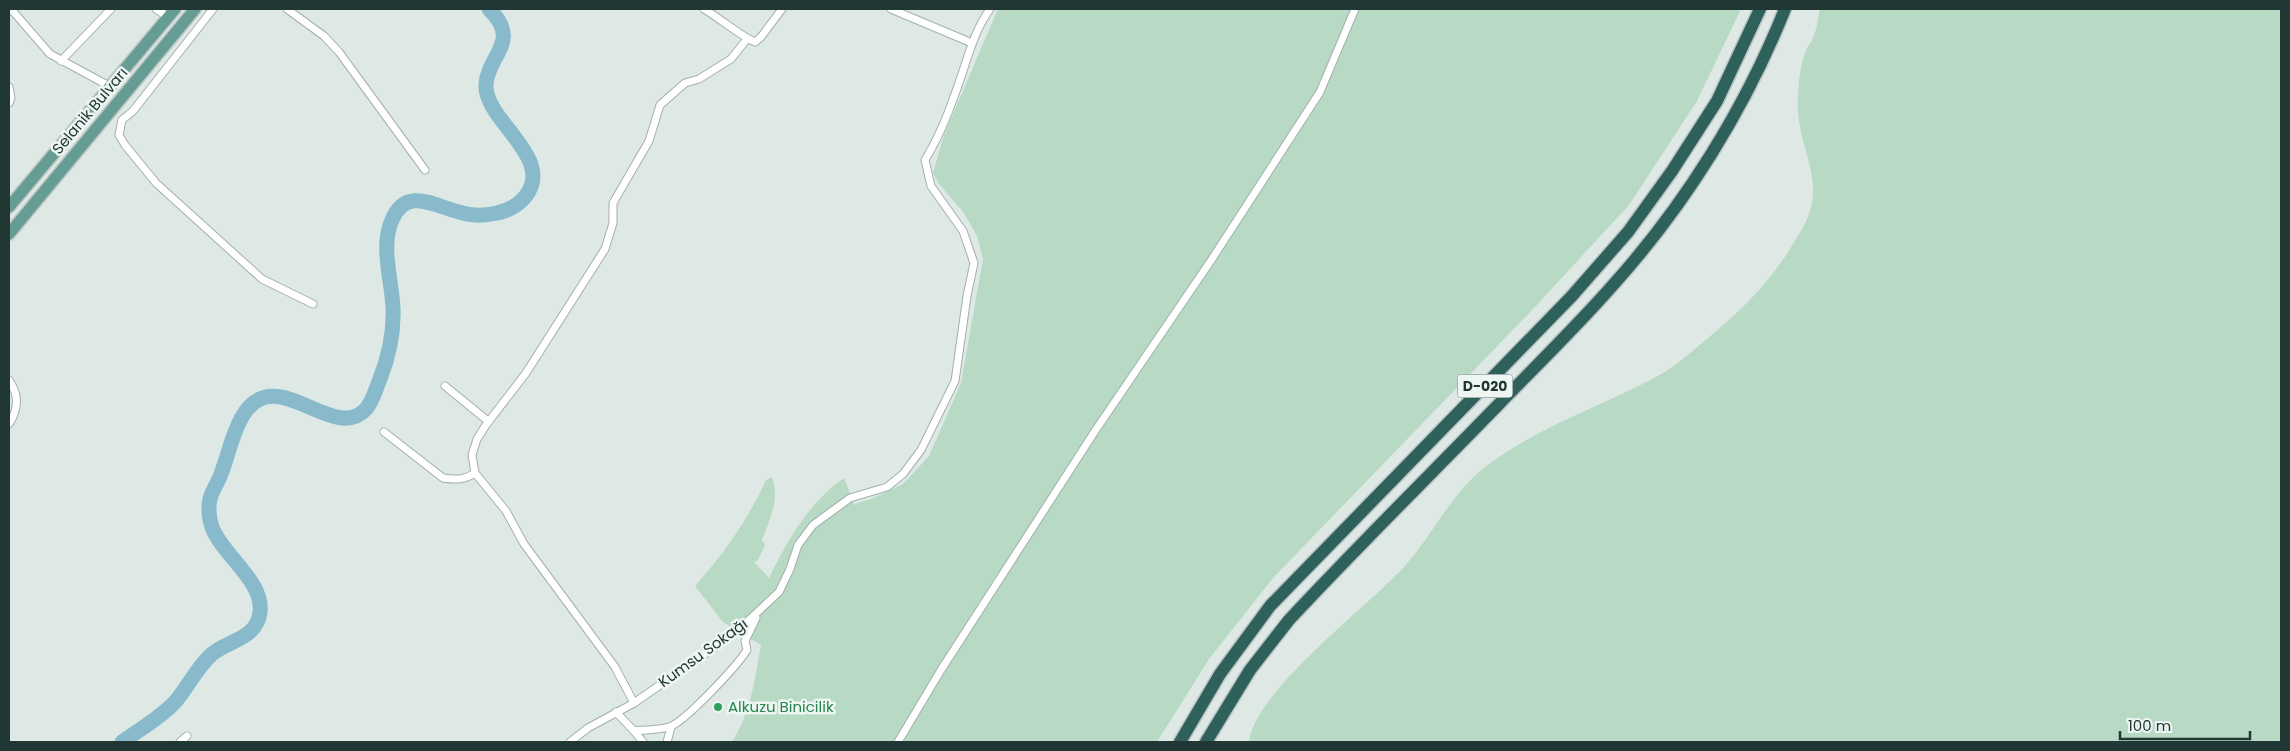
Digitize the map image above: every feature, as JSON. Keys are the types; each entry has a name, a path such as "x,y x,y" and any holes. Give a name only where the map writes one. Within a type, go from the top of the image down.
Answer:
{"highway":[{"name":"D-020","path":"1180,742 1220,674 1270,606 1571,297 1628,232 1672,171 1717,100 1760,9"},
{"name":"D-020","path":"1206,742 1241,682 1289,620 1590,310 1652,239 1726,129 1765,56 1785,9"}],"main road":[{"name":"Selanik Bulvarı","path":"9,234 195,9"},
{"name":"Selanik Bulvarı","path":"9,207 171,13"}],"street":[{"path":"11,9 50,54 111,87"},
{"path":"61,61 111,9"},
{"path":"156,9 171,13"},
{"path":"213,9 133,111 122,120 119,135 125,146 156,183 262,279 313,304"},
{"path":"287,9 324,36 340,52 425,170"},
{"path":"704,9 747,39 755,42 782,9"},
{"path":"891,9 972,43"},
{"path":"760,611 780,592 798,545 813,525 850,498 887,487 903,474 921,450 955,381 966,296 974,263 963,232 931,186 925,160 953,101 980,23 990,9"},
{"path":"898,742 946,662 1095,431 1212,259 1320,92 1355,9"},
{"path":"634,703 615,667 524,544 506,511 475,473 472,455 477,439 488,421 526,373 605,249 613,223 613,203 649,141 660,105 685,83 699,79 731,58 747,39"},
{"path":"9,87 11,98 9,103"},
{"path":"9,380 18,401 9,424"},
{"path":"445,386 488,421"},
{"path":"384,432 443,478 454,480 466,479 475,473"},
{"name":"Kumsu Sokağı","path":"570,742 588,728 634,703 706,654 760,611"},
{"name":"Kumsu Sokağı","path":"671,727 697,706 740,661 747,650 745,641 750,626 760,611"},
{"path":"616,712 643,742"},
{"path":"634,731 671,727 667,742"},
{"path":"180,742 187,736"}],"green space":[{"path":"998,9 1741,9 1697,101 1629,205 1535,307 1273,578 1209,659 1157,742 732,742 748,707 761,645 723,622 695,586 716,562 752,508 766,480 772,477 775,494 773,509 762,540 765,545 758,560 754,562 769,578 783,550 800,523 820,499 844,478 854,504 871,499 903,484 929,456 961,383 983,259 977,236 964,213 939,184 933,173 944,135"},
{"path":"1820,9 2281,9 2281,742 1249,742 1256,722 1270,699 1314,651 1403,568 1453,500 1476,475 1489,464 1529,438 1637,387 1670,369 1746,304 1782,262 1803,227 1810,210 1813,195 1810,164 1799,118 1798,88 1802,62 1814,35"}],"waterway":[{"path":"122,742 169,708 212,654 248,633 258,621 260,612 256,590 217,537 212,527 209,513 211,496 242,417 255,401 271,396 287,398 337,417 353,417 366,409 383,370 392,335 393,308 387,241 392,220 398,210 405,204 421,201 468,214 482,215 509,209 525,197 532,182 532,168 526,154 495,111 488,98 486,84 488,74 501,48 503,39 503,30 489,9"}],"place":[{"name":"Alkuzu Binicilik","path":"718,707"}]}
